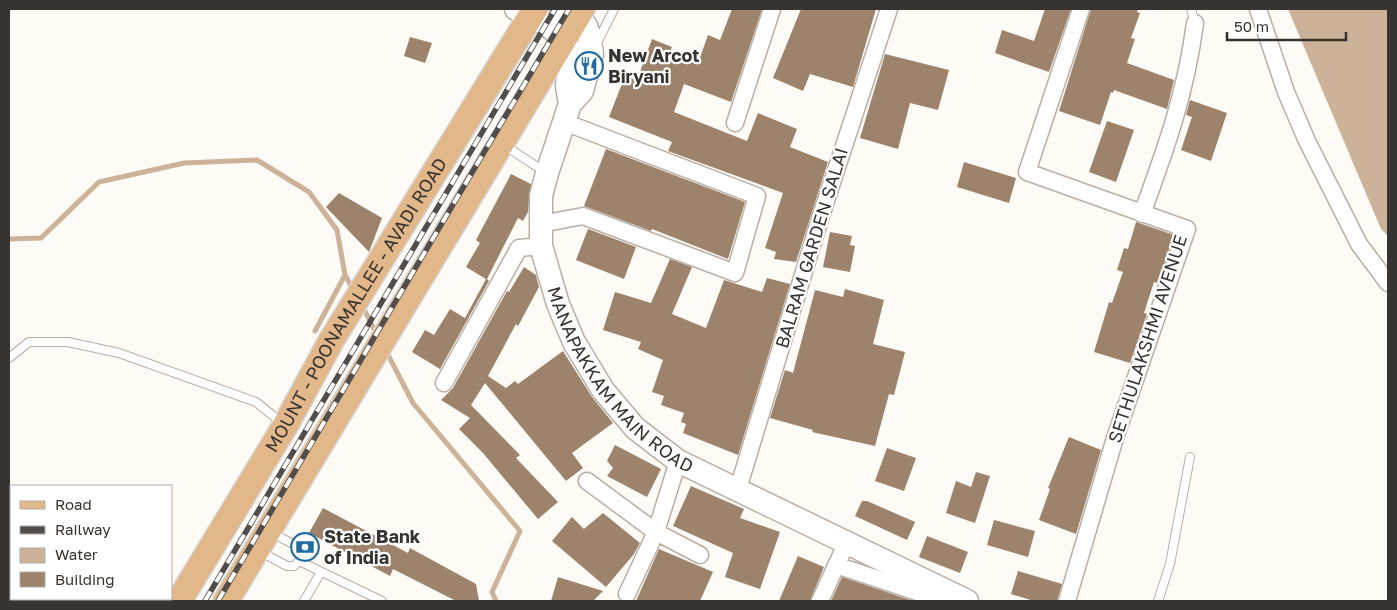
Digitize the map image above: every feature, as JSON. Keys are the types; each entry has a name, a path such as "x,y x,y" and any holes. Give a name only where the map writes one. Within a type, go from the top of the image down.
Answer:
{"main road":[{"path":"527,11 564,38 571,50 567,86 567,113"},
{"name":"MOUNT - POONAMALLEE - AVADI ROAD","path":"179,601 285,426 331,340 370,279 527,11"},
{"name":"MANAPAKKAM MAIN ROAD","path":"574,12 586,26 592,54 582,91 567,113 547,173 541,196 541,246 558,304 574,342 603,390 635,428 678,461 967,601"},
{"path":"226,601 365,370 398,319 564,38 574,12"}],"street":[{"path":"735,123 772,9"},
{"name":"BALRAM GARDEN SALAI","path":"738,489 819,222 889,9"},
{"name":"SETHULAKSHMI AVENUE","path":"1067,601 1115,438 1187,229 1027,172 1081,9"},
{"path":"1258,9 1286,92 1307,141 1359,244 1388,283"},
{"path":"1142,214 1178,113 1190,67 1193,16"},
{"path":"541,224 583,216 735,273 757,196 567,113"},
{"path":"444,383 519,248 541,246"},
{"path":"627,594 656,532 678,461"},
{"path":"587,481 656,532 700,555"},
{"path":"820,601 846,544"},
{"path":"836,565 944,601"}],"lane":[{"path":"592,54 614,9"},
{"path":"501,143 547,173"},
{"path":"9,358 29,342 68,342 119,353 256,402 285,426"},
{"path":"1158,601 1170,564 1190,457"},
{"path":"263,540 297,546 301,553 299,561 294,566 287,566 263,540"},
{"path":"299,561 382,601"},
{"path":"304,601 321,572"}],"water":[{"path":"1288,9 1388,9 1388,236 1381,229"}],"building":[{"path":"732,9 762,9 731,102 684,84 674,112 747,141 758,113 797,129 790,147 828,162 796,262 774,259 776,252 765,248 783,193 668,151 672,142 609,117 625,76 637,80 652,39 672,47 670,52 698,63 708,35 720,40"},
{"path":"801,9 876,9 853,87 810,74 803,91 773,78"},
{"path":"1045,9 1071,9 1049,72 995,53 1002,30 1034,41"},
{"path":"1091,9 1138,9 1137,12 1140,13 1131,38 1135,39 1127,63 1174,80 1167,109 1114,90 1113,93 1111,92 1100,125 1059,111"},
{"path":"410,37 432,43 425,63 404,56"},
{"path":"885,54 949,70 938,110 910,103 898,149 860,138"},
{"path":"1190,100 1227,113 1211,161 1181,150 1192,117 1186,115"},
{"path":"1107,121 1134,130 1116,182 1089,172"},
{"path":"606,149 745,202 728,259 652,229 651,231 584,206"},
{"path":"964,162 1016,178 1009,203 957,187"},
{"path":"511,174 531,184 528,212 523,221 518,218 487,279 489,281 440,369 412,352 425,330 434,335 450,309 465,318 486,279 466,267 480,243 476,240"},
{"path":"339,193 382,218 369,252 326,207"},
{"path":"1136,222 1174,235 1158,283 1154,282 1144,313 1147,314 1130,363 1094,352 1109,302 1112,303 1123,272 1117,270 1124,248 1128,249"},
{"path":"588,229 636,247 624,279 576,260"},
{"path":"830,232 852,236 850,245 855,246 850,272 823,267"},
{"path":"670,259 692,267 672,314 706,328 724,280 762,292 767,278 790,284 738,455 683,433 686,424 681,422 684,413 661,405 664,396 652,392 663,360 638,349 641,342 603,330 615,292 651,303"},
{"path":"524,267 536,275 539,287 518,326 516,324 488,376 506,388 515,381 518,384 563,351 592,397 613,423 572,453 583,468 566,481 485,383 471,405 520,455 516,458 558,502 538,519 483,453 459,429 470,418 441,400 453,388 507,291 509,292"},
{"path":"845,289 884,300 873,344 905,352 894,395 889,394 875,446 812,432 813,430 770,418 785,370 793,373 815,290 843,297"},
{"path":"1069,437 1101,450 1076,534 1039,520 1050,489 1048,488"},
{"path":"615,445 661,469 647,497 607,476 613,468 607,461"},
{"path":"887,448 916,458 904,491 875,481"},
{"path":"976,472 990,476 975,523 946,513 956,481 971,487"},
{"path":"691,486 744,509 740,518 780,532 760,589 725,577 733,553 673,526"},
{"path":"862,501 867,501 915,522 907,540 855,516"},
{"path":"323,508 408,553 410,548 476,584 479,601 456,601 393,569 390,576 309,533"},
{"path":"603,513 640,543 634,554 606,587 552,541 572,517 584,529"},
{"path":"994,520 1035,531 1028,557 987,545"},
{"path":"927,536 968,552 960,573 919,557"},
{"path":"659,549 713,572 700,601 636,601"},
{"path":"798,556 824,567 810,601 779,601"},
{"path":"1018,571 1062,584 1057,601 1034,601 1011,594"},
{"path":"558,577 603,591 593,601 551,601"},
{"path":"842,577 913,601 831,601"}],"waterway":[{"path":"9,239 41,238 99,182 184,163 257,160 309,192 337,230 345,275 354,291"},
{"path":"315,331 345,275"},
{"path":"362,305 377,335"},
{"path":"386,351 413,403 520,531 492,592 496,601"}],"railway":[{"path":"205,601 555,9"},
{"path":"218,601 569,9"}],"place":[{"name":"New Arcot Biryani","path":"589,66"},
{"name":"State Bank of India","path":"305,547"}]}
